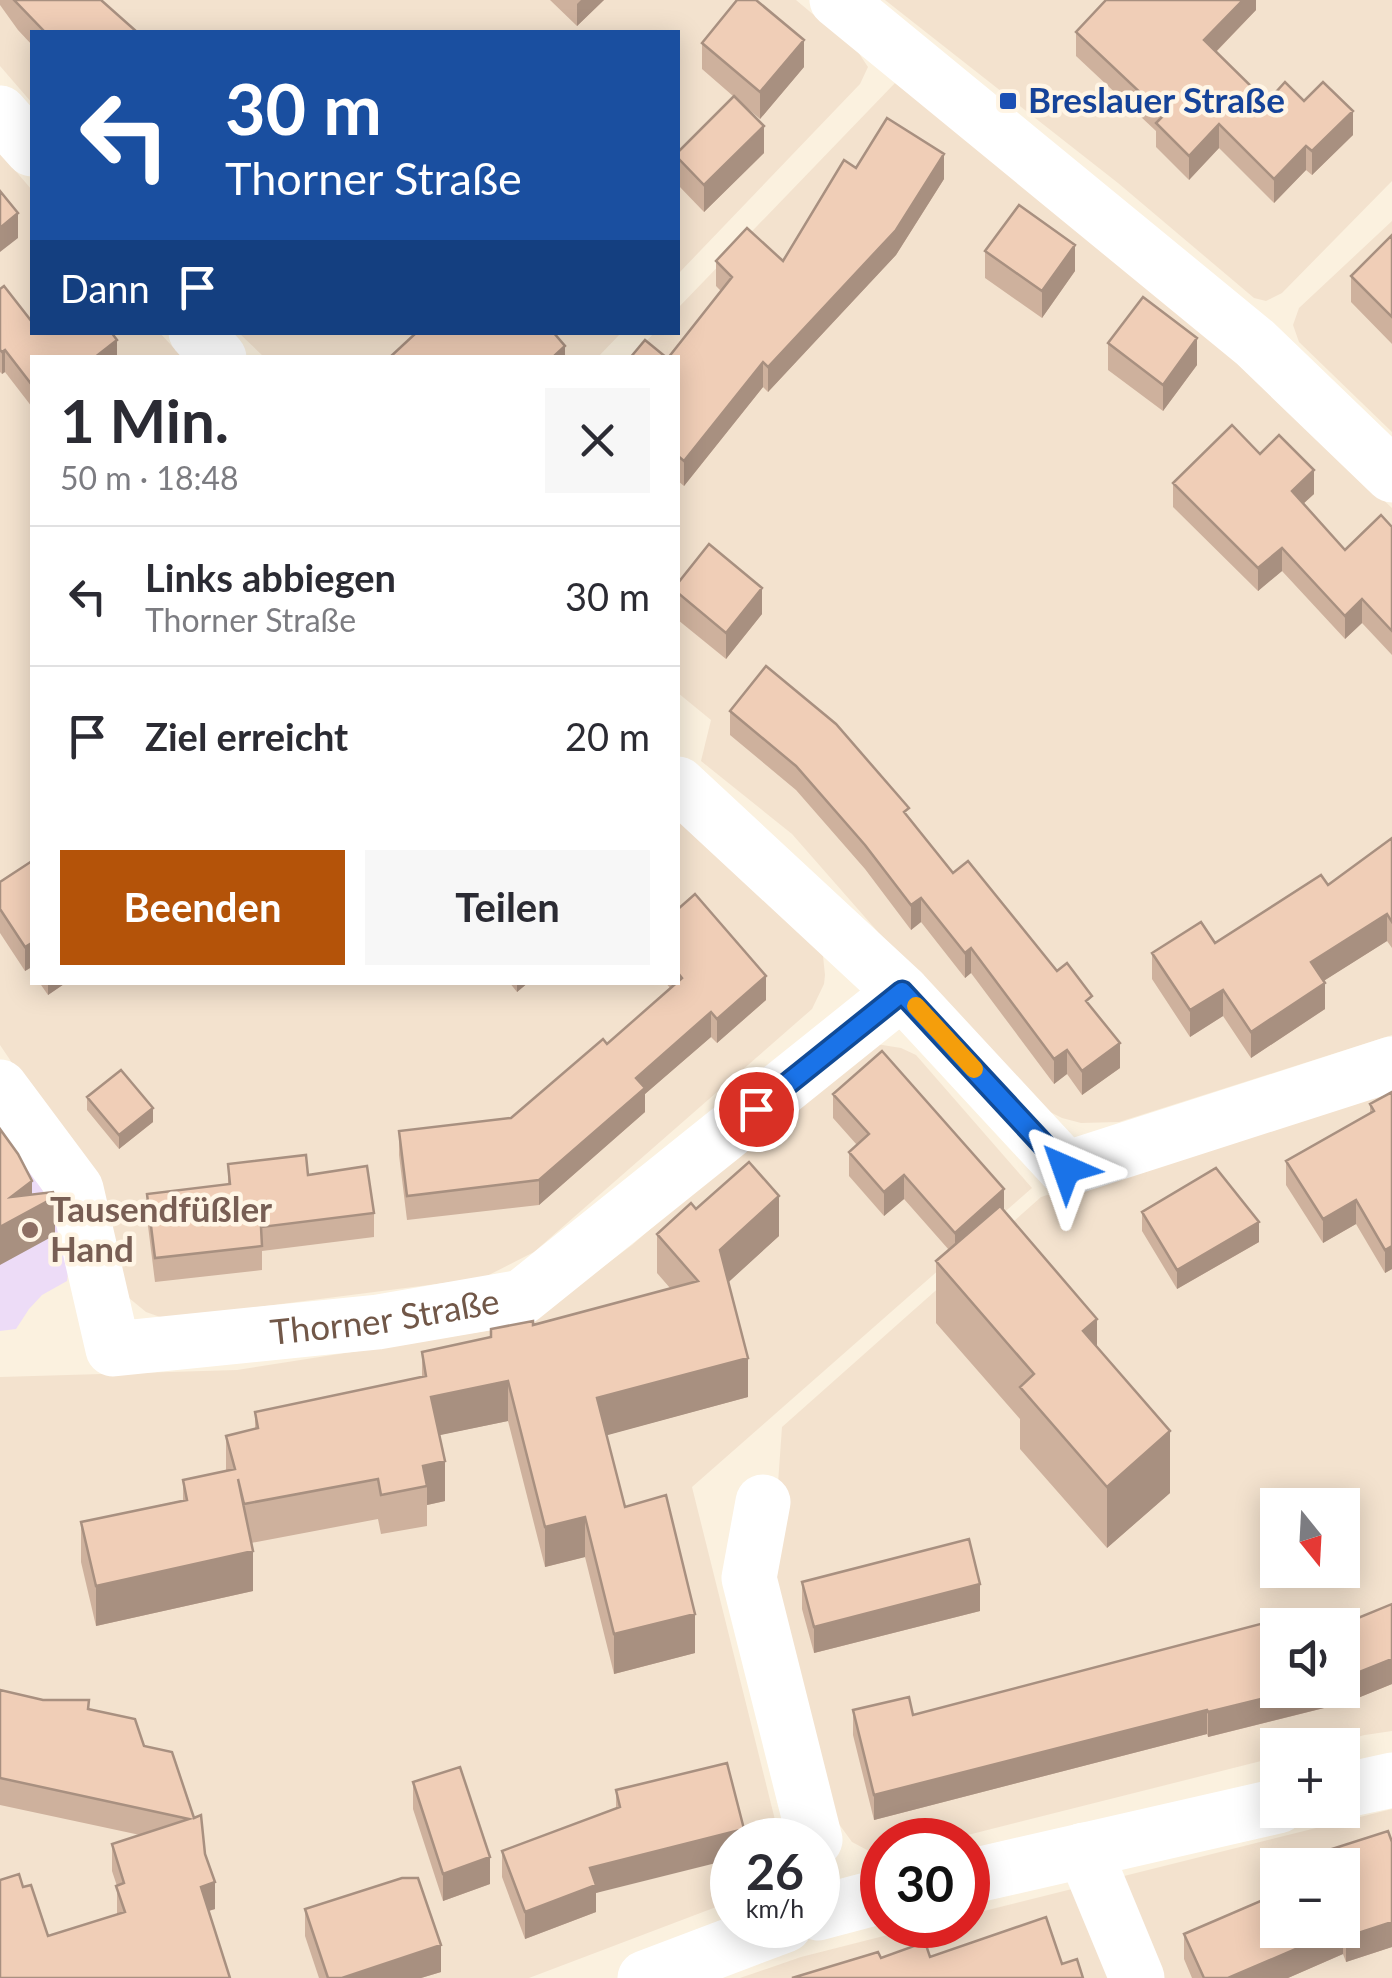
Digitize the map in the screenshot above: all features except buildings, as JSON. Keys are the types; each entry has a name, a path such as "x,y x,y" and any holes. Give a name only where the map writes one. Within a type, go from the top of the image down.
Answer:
{"street":[{"path":"837,0 1255,344 1392,475"},
{"path":"0,113 30,148"},
{"path":"199,335 216,355"},
{"path":"680,786 902,992 1066,1169 1392,1064"},
{"name":"Thorner Straße","path":"0,1087 76,1189 113,1349 378,1322 522,1297 902,992"},
{"path":"763,1502 749,1578 809,1818"},
{"path":"1360,1787 1392,1780"},
{"path":"990,1871 1260,1810"},
{"path":"1084,1850 1137,1978"},
{"path":"644,1978 726,1948"}],"shaded area":[{"path":"0,0 796,0 858,52 868,67 860,84 680,272 680,30 30,30 30,101 0,66"},
{"path":"885,0 1392,0 1392,181 1282,293 1266,301 1254,298 1118,183"},
{"path":"895,83 1140,272 1392,508 1392,1035 1119,1122 1081,1123 1062,1118 1014,1087 792,834 701,761 711,720 680,695 680,355 633,355 652,335 680,335 680,306"},
{"path":"0,153 30,188 30,335 162,335 180,355 30,355 30,985 680,985 680,810 818,946 825,975 812,1009 534,1252 483,1278 173,1318 146,1312 129,1298 102,1197 0,1045"},
{"path":"1392,221 1392,432 1299,342 1293,325 1299,308"},
{"path":"241,335 619,335 600,355 262,355"},
{"path":"876,1044 916,1055 1032,1188 692,1487 775,1818 710,1818 710,1909 529,1978 0,1978 0,1377 237,1370 525,1325 632,1245 849,1055"},
{"path":"1392,1083 1392,1731 1360,1736 1360,1728 1260,1728 1260,1761 990,1829 990,1818 860,1818 860,1846 840,1826 840,1818 835,1818 772,1568 782,1427 1041,1197"},
{"name":"Tausendfüßler Hand","path":"0,1127 57,1215 68,1273 67,1281 42,1295 16,1329 0,1331"},
{"path":"1392,1809 1392,1978 740,1978 860,1942 860,1948 990,1948 990,1910 1316,1828 1360,1828 1360,1817"}],"slow traffic":[{"path":"916,1006 974,1069"}],"place":[{"name":"Breslauer Straße","path":"1008,101"},
{"name":"Tausendfüßler Hand","path":"30,1230"}],"route":[{"path":"756,1109 902,992 1066,1169"}]}
